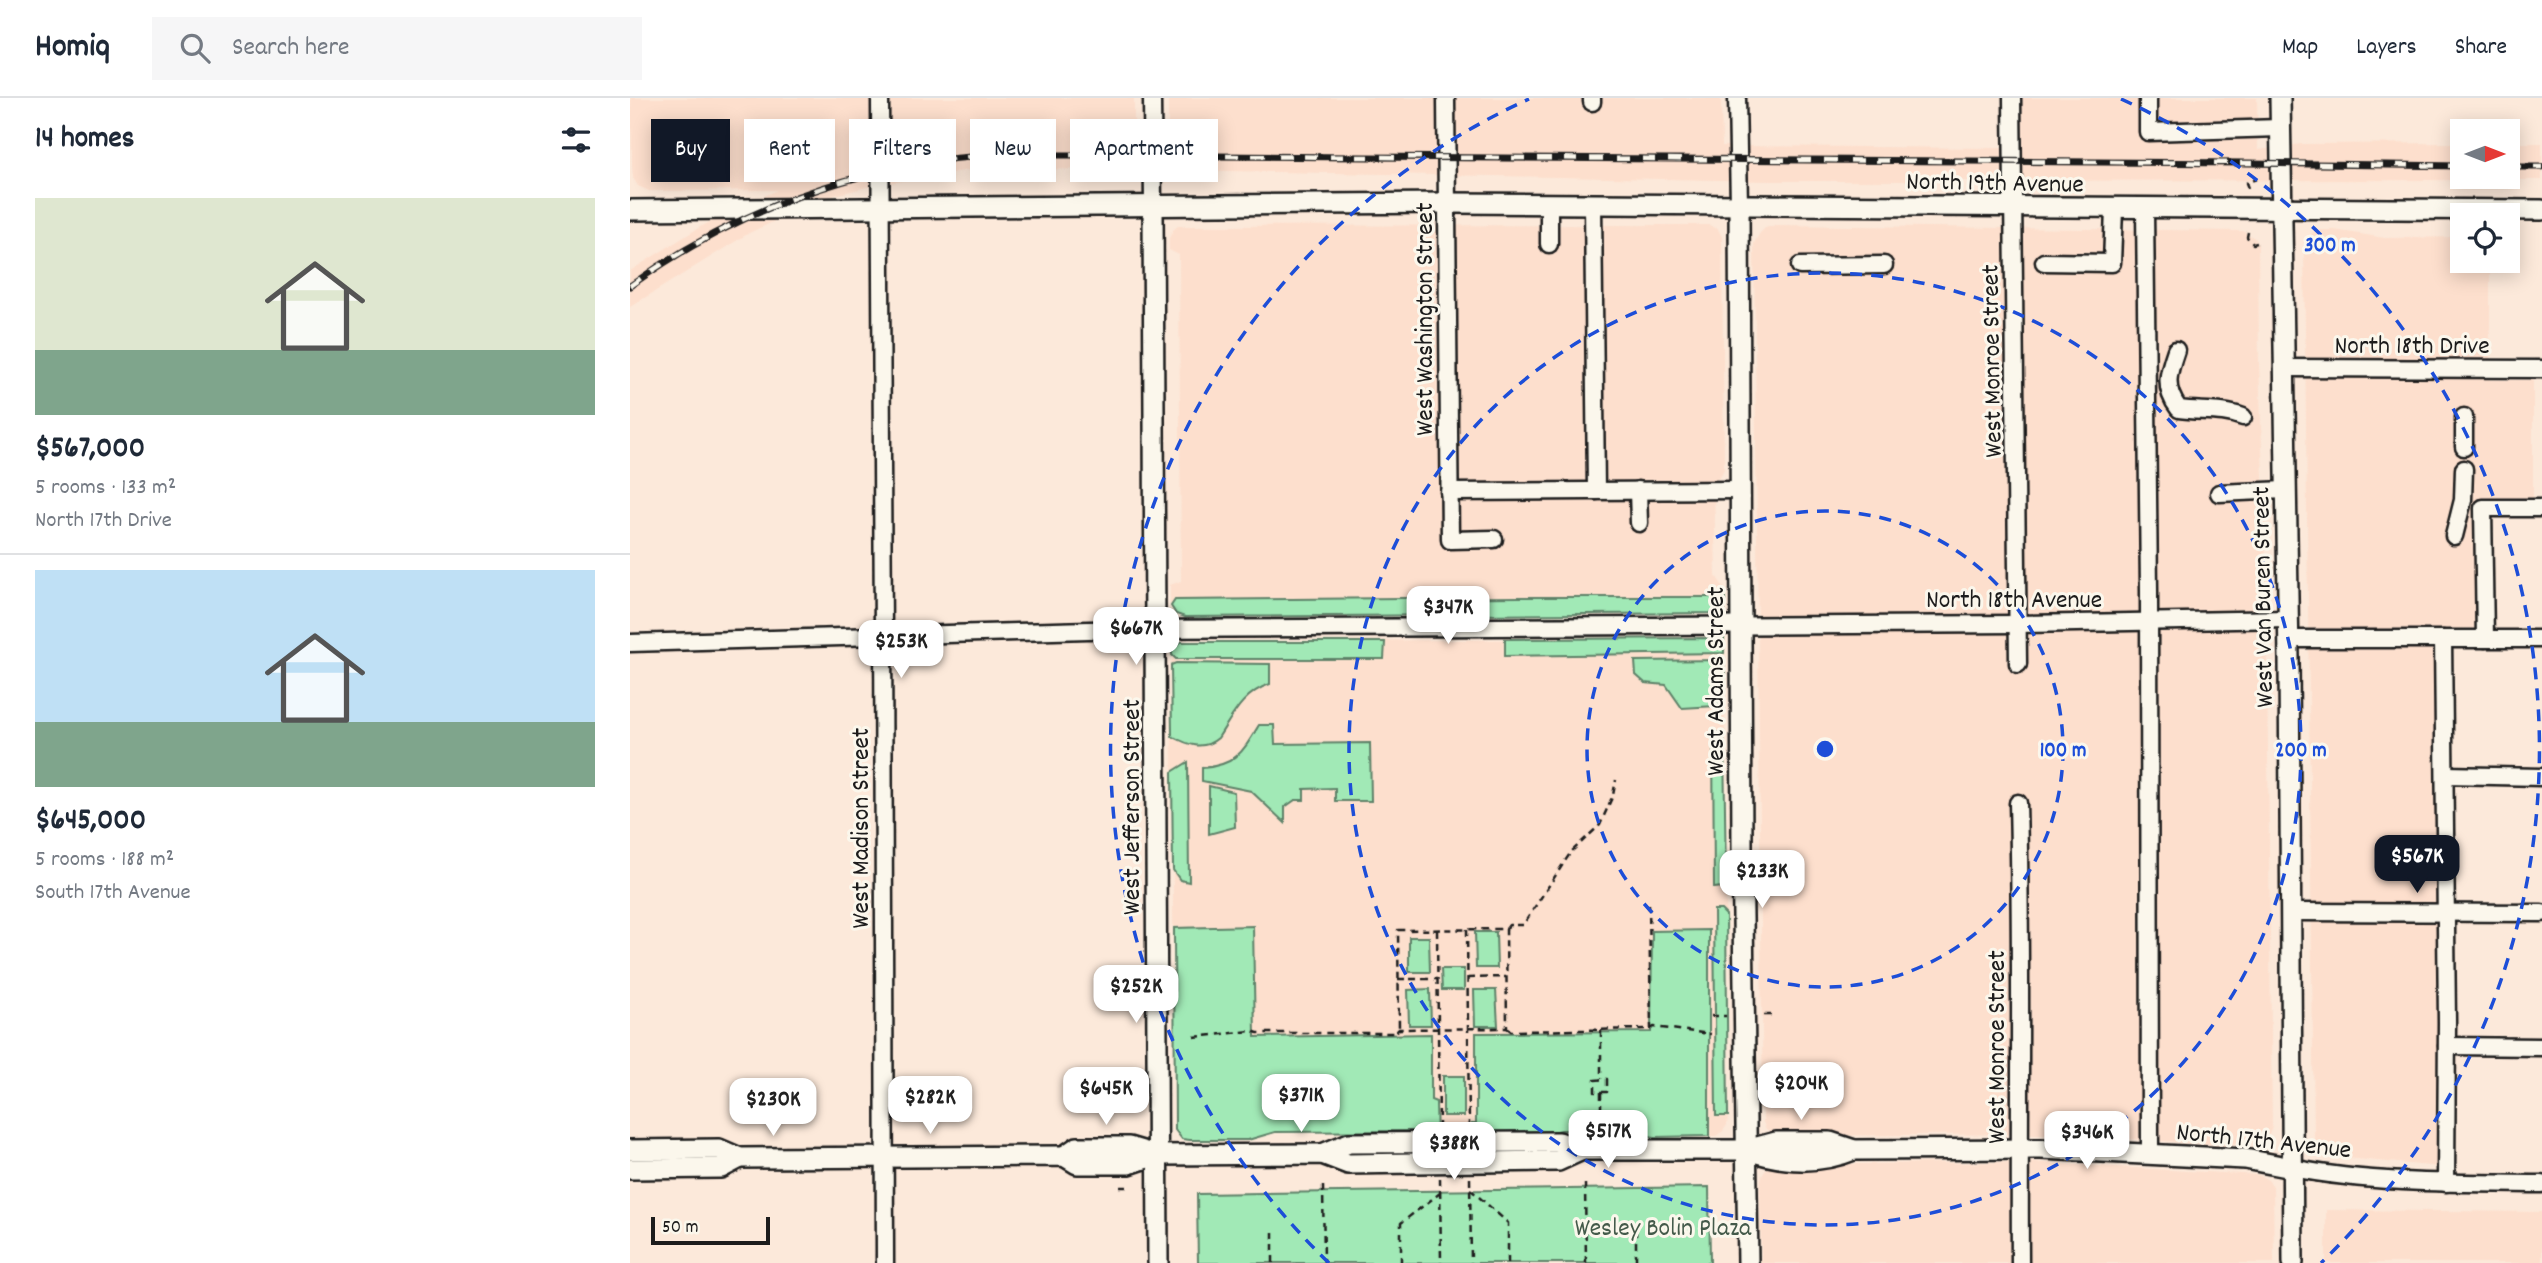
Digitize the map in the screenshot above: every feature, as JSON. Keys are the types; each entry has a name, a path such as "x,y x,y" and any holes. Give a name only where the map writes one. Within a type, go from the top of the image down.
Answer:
{"main road":[{"name":"West Van Buren Street","path":"2280,98 2288,619 2293,1263"},
{"name":"North 19th Avenue","path":"630,209 1447,203 2542,211"},
{"name":"West Adams Street","path":"1739,205 1740,625 1748,1263"},
{"name":"West Jefferson Street","path":"1153,206 1158,1263"},
{"name":"North 17th Avenue","path":"740,1158 1064,1156 1077,1147 1129,1147 1156,1155 1322,1154 1348,1164 1439,1153 1558,1161 1582,1150 1746,1150 1776,1159 1831,1159 1854,1150 2019,1148 2245,1159 2292,1168"},
{"path":"630,1150 719,1149 740,1158"},
{"path":"630,1169 721,1168 740,1158"}],"street":[{"name":"West Madison Street","path":"880,98 883,206 885,1263"},
{"name":"West Jefferson Street","path":"1152,98 1153,206"},
{"name":"West Washington Street","path":"1446,98 1450,540 1494,539"},
{"name":"West Adams Street","path":"1737,98 1739,205"},
{"name":"West Monroe Street","path":"2012,98 2018,664"},
{"path":"2148,98 2148,132 2280,128"},
{"path":"1549,204 1549,244"},
{"path":"1594,204 1596,491"},
{"path":"2044,262 2112,263 2114,209"},
{"path":"2145,209 2150,1154"},
{"path":"1800,266 1884,265"},
{"path":"2176,350 2169,371 2169,396 2179,409 2228,411 2243,417"},
{"name":"North 18th Drive","path":"2283,368 2542,369"},
{"path":"2464,417 2464,447"},
{"path":"2454,536 2463,500 2464,469"},
{"path":"1449,492 1739,489"},
{"path":"1638,490 1639,523"},
{"path":"2219,493 2284,490"},
{"path":"2485,639 2483,508 2542,508"},
{"name":"North 18th Avenue","path":"630,643 1156,629 2018,624 2288,619"},
{"path":"2288,639 2542,639"},
{"path":"2443,639 2446,1183"},
{"path":"2445,775 2542,777"},
{"name":"West Monroe Street","path":"2018,803 2021,919 2020,1263"},
{"path":"2291,912 2542,913"},
{"path":"2447,1046 2542,1046"},
{"name":"North 17th Avenue","path":"2292,1168 2322,1174 2446,1183 2542,1184"}],"path":[{"path":"2248,187 2246,183 2256,179"},
{"path":"2248,232 2247,237 2253,244 2257,243"},
{"path":"1399,1030 1398,930 1506,929 1509,925 1523,925 1571,852 1600,825 1613,795 1616,780"},
{"path":"1649,904 1651,1030"},
{"path":"1467,929 1471,1263"},
{"path":"1506,929 1507,1028"},
{"path":"1437,930 1441,1263"},
{"path":"1468,978 1507,977"},
{"path":"1398,979 1438,979"},
{"path":"1764,1015 1775,1015"},
{"path":"1712,1016 1726,1016"},
{"path":"1194,1037 1252,1031 1395,1033 1399,1030 1438,1029 1651,1030 1654,1027 1711,1034"},
{"path":"1601,1030 1601,1079 1607,1079 1607,1092 1601,1092 1601,1120"},
{"path":"1585,1184 1586,1263"},
{"path":"1324,1186 1324,1263"},
{"path":"1120,1187 1130,1187"},
{"path":"1470,1189 1508,1223 1508,1263"},
{"path":"1401,1263 1401,1223 1440,1194"},
{"path":"1636,1229 1636,1263"},
{"path":"1273,1230 1273,1263"}],"shaded area":[{"path":"631,98 1134,98 1134,119 1070,119 1070,169 1056,169 1056,119 970,119 970,170 956,172 956,119 849,119 849,182 896,182 835,195 749,233 630,307 630,271 700,227 777,190 649,191 638,186 633,178"},
{"path":"1168,98 1721,98 1722,146 2002,148 2002,98 2257,98 2258,150 2301,144 2450,143 2450,180 1771,181 1218,171 1218,119 1168,119"},
{"path":"2520,143 2542,143 2542,180 2520,180"},
{"path":"1709,225 1718,229 1722,237 1724,469 1714,481 1716,576 1724,588 1725,613 1185,617 1173,611 1170,605 1170,585 1181,581 1179,255 1169,250 1169,238 1178,226"},
{"path":"1775,225 2243,231 2256,239 2266,563 2272,1127 2263,1140 2227,1145 2044,1134 1779,1136 1766,1129 1763,1122 1754,243 1765,228"},
{"path":"2315,230 2334,230 2385,238 2450,237 2450,273 2490,273 2490,380 2533,380 2533,509 2492,510 2493,628 2449,629 2451,1168 2326,1156 2317,1150 2314,1143 2305,240"},
{"path":"1724,638 1728,1116 1723,1131 1716,1136 1655,1137 1612,1130 1561,1130 1527,1138 1421,1131 1275,1132 1248,1140 1190,1140 1178,1135 1175,1130 1171,665 1174,645 1181,642"},
{"path":"2027,1162 2259,1175 2273,1186 2274,1263 1761,1263 1760,1186 1766,1169 1773,1165"},
{"path":"2326,1210 2542,1212 2542,1263 2326,1263"}],"green space":[{"path":"1725,597 1725,613 1185,617 1176,614 1171,606 1175,600"},
{"path":"1724,638 1724,653 1505,656 1505,639"},
{"path":"1181,642 1385,642 1384,659 1176,659 1172,655 1172,648"},
{"path":"1724,660 1724,692 1716,706 1682,708 1666,685 1645,683 1636,675 1635,661"},
{"path":"1270,664 1270,684 1246,699 1218,738 1207,744 1190,744 1172,736 1171,665"},
{"path":"1259,725 1274,725 1275,744 1370,743 1371,801 1335,801 1335,788 1304,789 1304,800 1295,800 1285,807 1285,823 1251,791 1202,781 1202,768 1223,764 1237,756"},
{"path":"1713,731 1721,734 1724,740 1726,882 1722,887 1714,888"},
{"path":"1188,762 1189,882 1180,880 1173,870 1172,772"},
{"path":"1209,786 1234,792 1235,827 1209,834"},
{"path":"1714,910 1721,910 1726,915 1728,1116 1716,1116"},
{"path":"1253,926 1255,1037 1431,1034 1431,1100 1436,1102 1437,1139 1421,1131 1275,1132 1248,1140 1182,1139 1175,1130 1174,928"},
{"path":"1709,930 1709,1136 1655,1137 1612,1130 1561,1130 1527,1138 1472,1138 1472,1124 1476,1124 1476,1033 1651,1032 1652,931"},
{"path":"1475,932 1496,932 1497,968 1476,968"},
{"path":"1409,937 1429,937 1430,972 1409,972"},
{"path":"1441,969 1464,969 1464,990 1442,990"},
{"path":"1430,989 1431,1025 1409,1025 1408,990"},
{"path":"1474,990 1496,990 1498,1026 1475,1026"},
{"path":"1443,1076 1464,1076 1464,1116 1443,1116"},
{"name":"Wesley Bolin Plaza","path":"1709,1187 1710,1263 1198,1263 1197,1194"}],"railway":[{"path":"630,286 711,236 797,197 888,170 982,156 2450,166"},
{"path":"2520,167 2542,167"}]}
